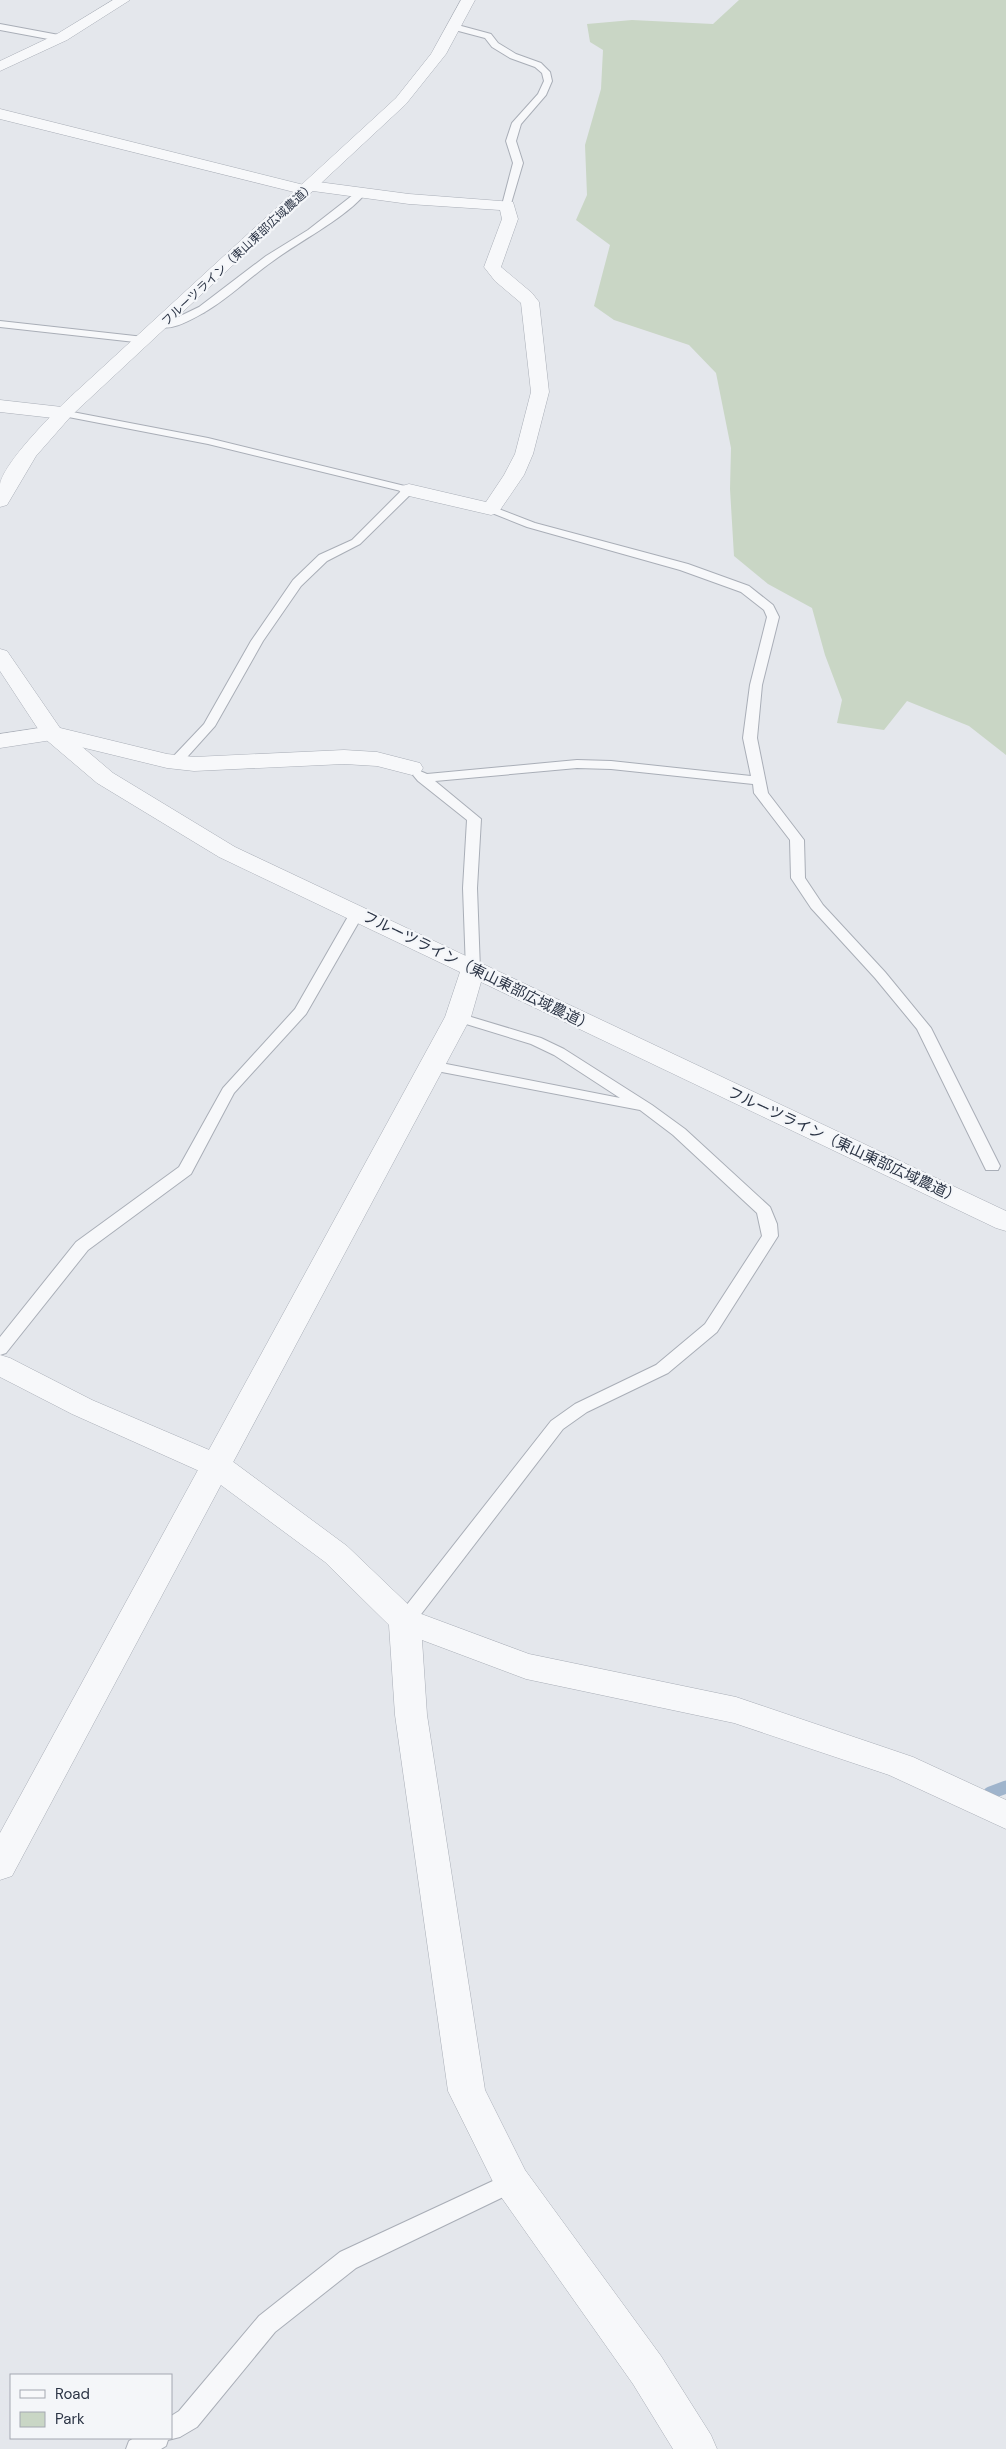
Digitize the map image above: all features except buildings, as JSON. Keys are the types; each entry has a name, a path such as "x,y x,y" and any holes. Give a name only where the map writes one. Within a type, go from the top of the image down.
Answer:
{"street":[{"path":"0,67 59,38 123,0"},
{"name":"フルーツライン（東山東部広域農道）","path":"0,501 10,478 30,449 62,413 144,340 401,101 426,74 468,0"},
{"path":"0,114 308,188 468,204 507,205 510,219 492,266 499,278 522,292 530,302 540,392 524,454 514,475 491,509 409,490"},
{"path":"0,406 62,413"},
{"name":"フルーツライン（東山東部広域農道）","path":"0,655 52,733 105,778 227,852 1006,1222"},
{"path":"0,740 52,733 175,762 222,764 344,757 377,759 418,773"},
{"path":"0,1866 458,1017 473,970"},
{"path":"0,1365 82,1407 217,1466 336,1554 405,1621 526,1666 736,1710 901,1766 1006,1815"},
{"path":"405,1621 411,1715 467,2092 512,2182 647,2370 696,2449"}],"lane":[{"path":"0,26 59,38"},
{"path":"454,27 488,36 495,45 513,56 538,65 546,72 548,81 542,95 517,123 511,141 518,163 507,205"},
{"path":"161,324 174,324 203,309 270,258 311,232 360,194"},
{"path":"0,324 144,340"},
{"path":"62,413 208,441 409,490"},
{"path":"175,762 209,726 257,641 297,583 323,558 356,542 409,490"},
{"path":"491,509 531,525 684,566 745,589 769,608 773,617 756,685 750,738 761,793 797,840 798,878 818,908 880,975 924,1028 992,1166"},
{"path":"418,773 577,764 611,765 759,781"},
{"path":"418,773 474,819 470,888 473,970"},
{"path":"0,1349 82,1246 185,1170 228,1091 302,1011 357,914"},
{"path":"405,1621 557,1425 581,1408 662,1368 711,1328 770,1236 769,1224 764,1211 679,1132 648,1108 552,1048 536,1041 458,1017"},
{"path":"431,1066 648,1108"},
{"path":"172,2428 188,2419 268,2324 348,2260 512,2182"},
{"path":"138,2449 155,2439"}],"green space":[{"path":"739,0 1006,0 1006,755 969,726 907,701 884,730 837,723 842,700 825,655 812,608 768,584 734,556 730,489 731,448 716,373 689,345 614,320 594,306 610,245 576,220 587,195 585,145 601,89 603,50 590,42 587,24 632,20 713,24"}],"waterway":[{"path":"990,1793 1006,1787"}]}
